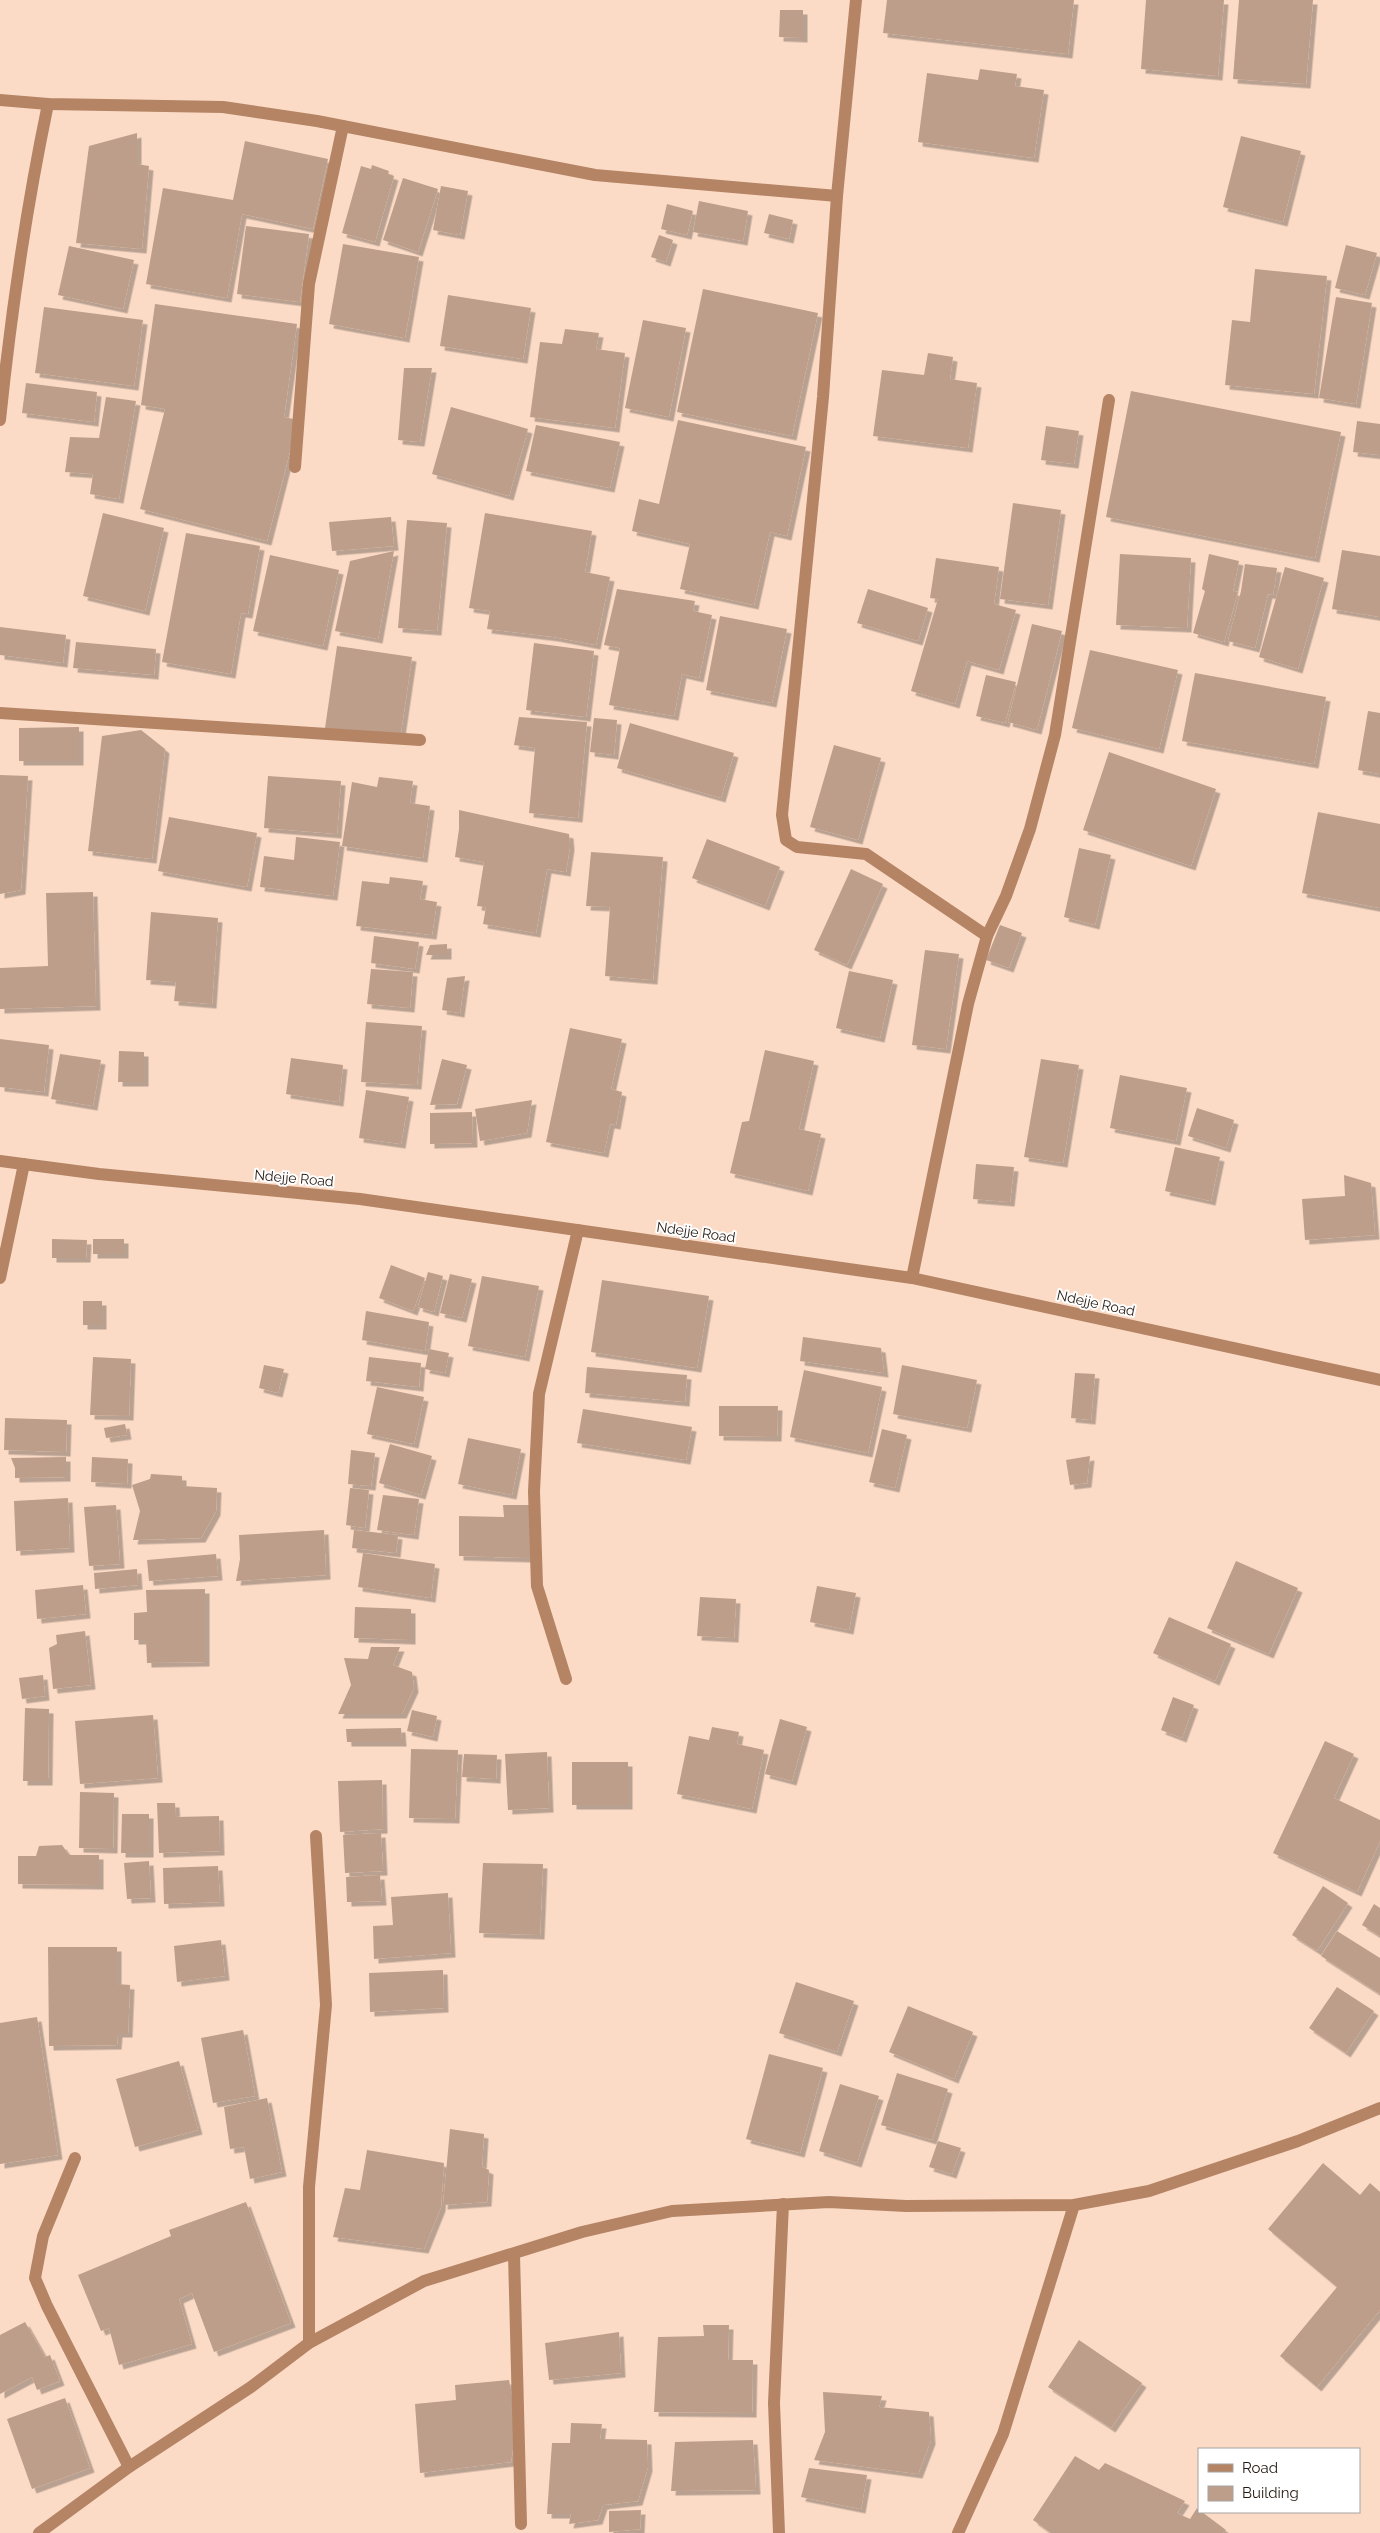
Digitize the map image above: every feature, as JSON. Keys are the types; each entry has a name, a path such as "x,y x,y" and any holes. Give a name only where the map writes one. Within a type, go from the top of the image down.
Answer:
{"street":[{"path":"856,0 837,196 824,396 782,815 786,840 797,847 866,854 987,936"},
{"path":"0,100 48,104 223,107 343,126 595,175 837,196"},
{"path":"0,420 9,332 28,203 48,104"},
{"path":"295,467 309,284 343,126"},
{"path":"912,1278 968,1004 987,936 1006,896 1030,829 1055,735 1109,400"},
{"path":"0,713 420,740"},
{"name":"Ndejje Road","path":"0,1161 100,1174 360,1199 912,1278 1380,1380"},
{"path":"0,1278 24,1164"},
{"path":"566,1679 537,1586 534,1491 538,1394 578,1230"},
{"path":"309,2343 309,2187 326,2005 316,1836"},
{"path":"39,2533 129,2467 251,2387 309,2343 424,2281 514,2255 582,2232 672,2211 829,2202 906,2206 1074,2205 1149,2191 1298,2141 1380,2108"},
{"path":"75,2158 43,2236 35,2278 47,2306 129,2467"},
{"path":"779,2533 774,2403 783,2204"},
{"path":"958,2533 1003,2434 1074,2205"},
{"path":"514,2255 521,2524"}],"building":[{"path":"887,0 1074,0 1068,54 883,33"},
{"path":"1146,0 1224,0 1218,76 1141,69"},
{"path":"1239,0 1313,0 1306,84 1233,79"},
{"path":"780,10 803,10 803,38 779,37"},
{"path":"980,69 1017,74 1015,86 1044,90 1034,158 918,142 927,73 978,80"},
{"path":"137,133 137,164 149,166 142,249 76,243 89,146"},
{"path":"1241,136 1301,151 1283,222 1223,207"},
{"path":"245,141 328,159 313,229 242,214 227,298 146,284 163,188 233,200"},
{"path":"372,165 389,171 388,174 394,176 375,242 342,233 361,166 371,169"},
{"path":"403,178 438,189 418,252 383,240"},
{"path":"441,186 468,191 460,235 433,230"},
{"path":"699,201 748,211 743,241 693,232"},
{"path":"667,204 693,211 687,235 661,229"},
{"path":"769,214 793,220 789,239 764,233"},
{"path":"246,226 309,234 300,302 237,294"},
{"path":"659,235 673,240 666,262 651,257"},
{"path":"343,244 419,257 405,338 329,324"},
{"path":"1346,245 1377,253 1365,295 1335,288"},
{"path":"69,246 134,260 123,309 58,295"},
{"path":"1255,269 1327,276 1314,394 1225,385 1232,320 1250,322"},
{"path":"703,289 818,313 792,436 677,412"},
{"path":"448,295 531,308 523,359 440,346"},
{"path":"1336,297 1372,303 1356,404 1319,398"},
{"path":"155,304 297,324 284,417 298,420 267,541 140,509 165,409 141,405"},
{"path":"44,307 143,320 134,386 35,373"},
{"path":"643,320 686,328 669,417 625,408"},
{"path":"565,329 599,333 596,349 625,353 615,428 530,417 540,342 562,344"},
{"path":"928,353 953,357 950,379 977,383 968,448 873,436 882,370 924,375"},
{"path":"404,368 432,368 420,442 398,440"},
{"path":"26,383 97,392 94,422 22,413"},
{"path":"1131,391 1341,432 1315,558 1106,517"},
{"path":"106,397 136,401 119,499 90,494 93,474 65,472 70,437 99,438"},
{"path":"451,407 528,429 509,496 432,474"},
{"path":"678,420 806,447 787,536 770,532 754,605 680,589 690,544 632,531 639,499 659,504"},
{"path":"1357,421 1380,424 1380,455 1353,452"},
{"path":"536,425 620,442 610,488 526,471"},
{"path":"1046,426 1079,431 1074,464 1041,460"},
{"path":"1013,503 1061,510 1048,605 1000,599"},
{"path":"103,513 164,528 145,611 83,596"},
{"path":"485,513 592,531 585,572 610,577 596,645 554,637 487,629 490,611 469,608"},
{"path":"391,517 394,546 332,551 329,522"},
{"path":"407,520 447,523 437,631 398,628"},
{"path":"186,533 260,546 248,614 241,613 231,674 162,662"},
{"path":"1342,550 1380,556 1380,617 1332,609"},
{"path":"394,551 378,639 335,631 350,561"},
{"path":"1120,554 1191,558 1187,628 1116,625"},
{"path":"1209,554 1239,561 1233,591 1238,592 1224,642 1193,633 1205,591 1202,589"},
{"path":"270,555 339,570 323,646 253,631"},
{"path":"936,558 999,567 994,604 1016,610 999,670 967,661 955,704 911,691 938,599 930,598"},
{"path":"1245,564 1277,568 1273,595 1268,594 1255,648 1228,641 1241,591"},
{"path":"1285,567 1324,578 1298,669 1259,657"},
{"path":"617,589 695,601 693,611 712,615 699,678 682,674 674,716 609,705 620,648 604,645"},
{"path":"868,589 928,608 918,641 857,623"},
{"path":"720,616 787,629 772,703 706,690"},
{"path":"1032,624 1062,631 1037,730 1008,722"},
{"path":"0,627 66,635 63,663 0,655"},
{"path":"76,642 156,649 154,675 73,668"},
{"path":"534,643 594,651 586,717 526,710"},
{"path":"337,646 412,657 400,739 325,728"},
{"path":"1090,650 1178,670 1159,749 1072,728"},
{"path":"1195,673 1326,697 1314,764 1182,741"},
{"path":"986,675 1016,682 1005,723 976,716"},
{"path":"1368,711 1380,713 1380,774 1358,770"},
{"path":"519,717 587,722 578,818 529,813 535,748 514,745"},
{"path":"594,718 617,720 614,755 590,752"},
{"path":"630,723 734,753 721,798 617,768"},
{"path":"79,727 79,761 19,761 19,728"},
{"path":"141,730 165,749 152,859 88,851 102,736"},
{"path":"834,745 881,758 858,840 810,827"},
{"path":"1109,752 1216,789 1191,866 1083,830"},
{"path":"0,775 28,776 21,890 0,894"},
{"path":"268,776 341,781 337,834 264,828"},
{"path":"379,777 413,781 410,803 430,806 423,858 342,846 352,782 377,787"},
{"path":"459,810 569,834 570,846 566,872 547,869 536,933 483,924 486,907 477,906 484,862 455,857 459,829"},
{"path":"1318,812 1380,824 1380,908 1302,893"},
{"path":"169,817 257,833 247,887 158,871"},
{"path":"296,837 340,842 333,896 260,887 264,856 294,860"},
{"path":"707,839 780,867 765,906 692,878"},
{"path":"1079,848 1111,855 1095,925 1064,917"},
{"path":"591,852 663,857 653,980 605,976 610,907 586,906"},
{"path":"851,869 883,884 847,965 814,950"},
{"path":"390,877 423,881 420,899 437,902 432,935 356,926 362,881 389,884"},
{"path":"93,892 96,1006 0,1009 0,968 48,966 46,893"},
{"path":"151,912 218,918 212,1004 174,1001 176,982 146,980"},
{"path":"1000,925 1022,933 1009,968 986,960"},
{"path":"374,936 419,942 415,969 371,963"},
{"path":"447,944 447,955 426,955 430,945"},
{"path":"925,950 959,954 946,1049 912,1045"},
{"path":"371,969 413,972 410,1008 367,1004"},
{"path":"849,971 893,980 880,1038 836,1028"},
{"path":"465,976 460,1013 442,1010 447,978"},
{"path":"366,1022 422,1026 417,1085 361,1082"},
{"path":"570,1028 622,1039 611,1089 622,1092 616,1125 610,1124 604,1153 546,1142"},
{"path":"0,1039 49,1045 44,1092 0,1087"},
{"path":"765,1050 814,1061 799,1129 821,1134 808,1191 730,1173 742,1122 749,1121"},
{"path":"119,1051 144,1052 144,1082 118,1082"},
{"path":"60,1054 101,1060 93,1106 51,1099"},
{"path":"291,1058 343,1065 339,1102 286,1094"},
{"path":"442,1059 467,1065 457,1104 430,1105"},
{"path":"1041,1059 1079,1065 1063,1163 1024,1157"},
{"path":"1120,1075 1187,1088 1176,1141 1110,1128"},
{"path":"366,1090 409,1097 401,1144 359,1138"},
{"path":"532,1100 527,1133 480,1141 475,1109"},
{"path":"1197,1108 1234,1120 1226,1148 1188,1136"},
{"path":"472,1112 473,1143 430,1144 430,1113"},
{"path":"1175,1147 1220,1157 1211,1201 1165,1191"},
{"path":"976,1164 1014,1167 1010,1202 973,1199"},
{"path":"1344,1175 1371,1183 1375,1235 1305,1240 1302,1199 1345,1196"},
{"path":"52,1239 87,1240 86,1258 52,1258"},
{"path":"93,1239 124,1239 124,1254 93,1254"},
{"path":"391,1265 425,1278 413,1311 379,1298"},
{"path":"428,1272 443,1276 434,1312 418,1307"},
{"path":"450,1274 472,1279 462,1318 440,1313"},
{"path":"482,1276 539,1286 525,1357 468,1346"},
{"path":"602,1280 709,1296 697,1368 591,1352"},
{"path":"83,1301 102,1301 102,1325 83,1325"},
{"path":"366,1311 429,1322 425,1351 362,1340"},
{"path":"803,1337 881,1348 884,1373 800,1361"},
{"path":"429,1349 449,1353 445,1373 425,1369"},
{"path":"93,1357 131,1359 129,1416 90,1415"},
{"path":"369,1357 421,1363 419,1387 366,1381"},
{"path":"264,1365 284,1369 278,1393 259,1388"},
{"path":"902,1365 977,1380 967,1428 893,1414"},
{"path":"587,1367 687,1375 685,1402 585,1393"},
{"path":"804,1370 882,1387 868,1453 790,1437"},
{"path":"1075,1373 1095,1374 1091,1420 1071,1418"},
{"path":"377,1387 424,1397 414,1444 367,1434"},
{"path":"719,1406 778,1406 777,1437 719,1436"},
{"path":"583,1409 692,1427 686,1460 577,1443"},
{"path":"5,1418 67,1420 66,1452 4,1450"},
{"path":"125,1424 127,1435 106,1438 104,1428"},
{"path":"882,1429 907,1435 895,1488 869,1482"},
{"path":"468,1438 521,1449 512,1495 458,1484"},
{"path":"390,1444 432,1456 421,1495 379,1483"},
{"path":"351,1450 375,1453 371,1486 348,1484"},
{"path":"1090,1456 1087,1483 1070,1485 1066,1460"},
{"path":"66,1457 66,1477 15,1478 15,1468 11,1458"},
{"path":"92,1457 128,1459 127,1484 91,1482"},
{"path":"151,1474 182,1476 182,1486 217,1488 216,1511 201,1538 133,1540 140,1511 132,1485 150,1479"},
{"path":"350,1488 369,1490 365,1528 346,1525"},
{"path":"383,1495 419,1499 414,1535 377,1530"},
{"path":"68,1498 70,1548 16,1551 14,1501"},
{"path":"116,1505 120,1564 89,1566 84,1507"},
{"path":"503,1505 532,1505 530,1558 459,1556 459,1516 504,1517"},
{"path":"324,1530 326,1575 236,1581 240,1559 239,1535"},
{"path":"354,1530 398,1535 396,1553 352,1548"},
{"path":"363,1553 435,1564 431,1598 358,1587"},
{"path":"216,1554 218,1576 149,1581 147,1560"},
{"path":"1236,1561 1298,1588 1269,1654 1207,1628"},
{"path":"137,1569 138,1585 95,1589 94,1573"},
{"path":"83,1585 86,1614 37,1619 35,1590"},
{"path":"817,1586 856,1593 849,1630 810,1622"},
{"path":"205,1589 205,1662 147,1663 146,1640 134,1640 134,1613 147,1612 146,1590"},
{"path":"700,1597 736,1599 734,1638 697,1636"},
{"path":"355,1607 411,1609 411,1640 354,1638"},
{"path":"1169,1617 1231,1644 1215,1681 1153,1653"},
{"path":"85,1631 91,1685 53,1689 49,1648 57,1644 56,1635"},
{"path":"371,1647 400,1647 393,1665 412,1672 414,1688 402,1714 338,1714 351,1685 344,1658 368,1659"},
{"path":"43,1675 45,1696 22,1699 19,1678"},
{"path":"1173,1697 1194,1705 1182,1738 1161,1730"},
{"path":"25,1708 49,1709 48,1781 23,1781"},
{"path":"412,1710 437,1716 433,1737 407,1731"},
{"path":"153,1715 158,1778 80,1784 75,1721"},
{"path":"780,1719 807,1727 792,1781 765,1774"},
{"path":"712,1727 739,1732 737,1744 764,1750 752,1809 677,1794 689,1736 709,1740"},
{"path":"401,1728 402,1742 347,1742 346,1729"},
{"path":"1325,1741 1354,1754 1334,1798 1380,1820 1380,1841 1357,1892 1273,1853"},
{"path":"411,1749 458,1750 455,1819 409,1818"},
{"path":"547,1752 549,1808 508,1810 505,1754"},
{"path":"464,1754 497,1755 496,1779 462,1777"},
{"path":"572,1762 628,1762 628,1805 572,1805"},
{"path":"382,1780 383,1829 340,1832 338,1781"},
{"path":"80,1792 114,1793 113,1849 79,1848"},
{"path":"157,1803 175,1803 176,1817 219,1816 220,1851 159,1853"},
{"path":"122,1814 149,1814 149,1853 121,1853"},
{"path":"381,1833 383,1871 345,1873 343,1835"},
{"path":"62,1845 69,1855 99,1855 99,1885 18,1884 18,1856 36,1856 39,1846"},
{"path":"149,1861 151,1898 127,1899 124,1863"},
{"path":"483,1863 543,1864 540,1935 479,1933"},
{"path":"218,1866 220,1902 164,1904 163,1868"},
{"path":"380,1875 382,1901 347,1902 346,1877"},
{"path":"1323,1886 1348,1903 1317,1951 1292,1935"},
{"path":"448,1893 451,1953 374,1959 373,1926 393,1925 391,1897"},
{"path":"1374,1904 1380,1908 1380,1936 1362,1925"},
{"path":"1337,1931 1380,1958 1380,1994 1321,1956"},
{"path":"221,1940 225,1976 177,1982 174,1946"},
{"path":"48,1947 117,1947 117,1984 130,1985 128,2033 118,2033 117,2045 49,2046"},
{"path":"443,1970 444,2008 370,2012 369,1973"},
{"path":"796,1982 854,2001 837,2052 779,2033"},
{"path":"1337,1987 1374,2011 1346,2053 1309,2028"},
{"path":"908,2006 973,2032 954,2079 889,2052"},
{"path":"37,2017 58,2155 0,2164 0,2023"},
{"path":"243,2030 255,2096 213,2103 201,2038"},
{"path":"769,2054 823,2068 800,2153 746,2139"},
{"path":"179,2061 198,2130 135,2147 116,2079"},
{"path":"897,2073 948,2089 932,2140 881,2125"},
{"path":"840,2084 879,2096 857,2163 819,2151"},
{"path":"267,2098 282,2172 250,2179 244,2147 230,2149 224,2107"},
{"path":"450,2129 484,2134 482,2167 489,2170 487,2202 443,2205"},
{"path":"938,2141 961,2148 952,2174 929,2167"},
{"path":"367,2150 444,2163 441,2207 424,2249 333,2237 345,2188 360,2190"},
{"path":"1323,2163 1360,2195 1370,2183 1380,2192 1380,2310 1317,2387 1280,2356 1337,2287 1268,2229"},
{"path":"246,2202 291,2323 214,2352 192,2293 179,2299 192,2344 119,2365 109,2328 101,2331 78,2275 171,2236 169,2230"},
{"path":"25,2322 45,2357 50,2355 60,2381 37,2390 32,2377 0,2394 0,2335"},
{"path":"703,2325 729,2325 728,2360 753,2360 752,2413 654,2412 658,2337 704,2336"},
{"path":"619,2332 621,2373 549,2380 545,2343"},
{"path":"1079,2340 1142,2383 1111,2428 1048,2387"},
{"path":"509,2380 517,2423 511,2462 420,2473 415,2404 456,2400 455,2385"},
{"path":"823,2392 882,2396 879,2407 929,2412 931,2440 918,2474 814,2460 825,2432"},
{"path":"65,2398 90,2468 32,2489 7,2419"},
{"path":"571,2423 602,2424 600,2439 647,2440 648,2467 638,2501 603,2505 598,2520 569,2524 571,2514 547,2514 552,2443 570,2443"},
{"path":"753,2440 756,2490 671,2491 675,2442"},
{"path":"1075,2456 1099,2470 1105,2463 1185,2501 1177,2513 1190,2519 1197,2508 1198,2513 1203,2513 1226,2530 1223,2533 1051,2533 1033,2520"},
{"path":"809,2468 867,2475 861,2509 801,2497"},
{"path":"641,2510 640,2529 609,2532 609,2511"}]}
